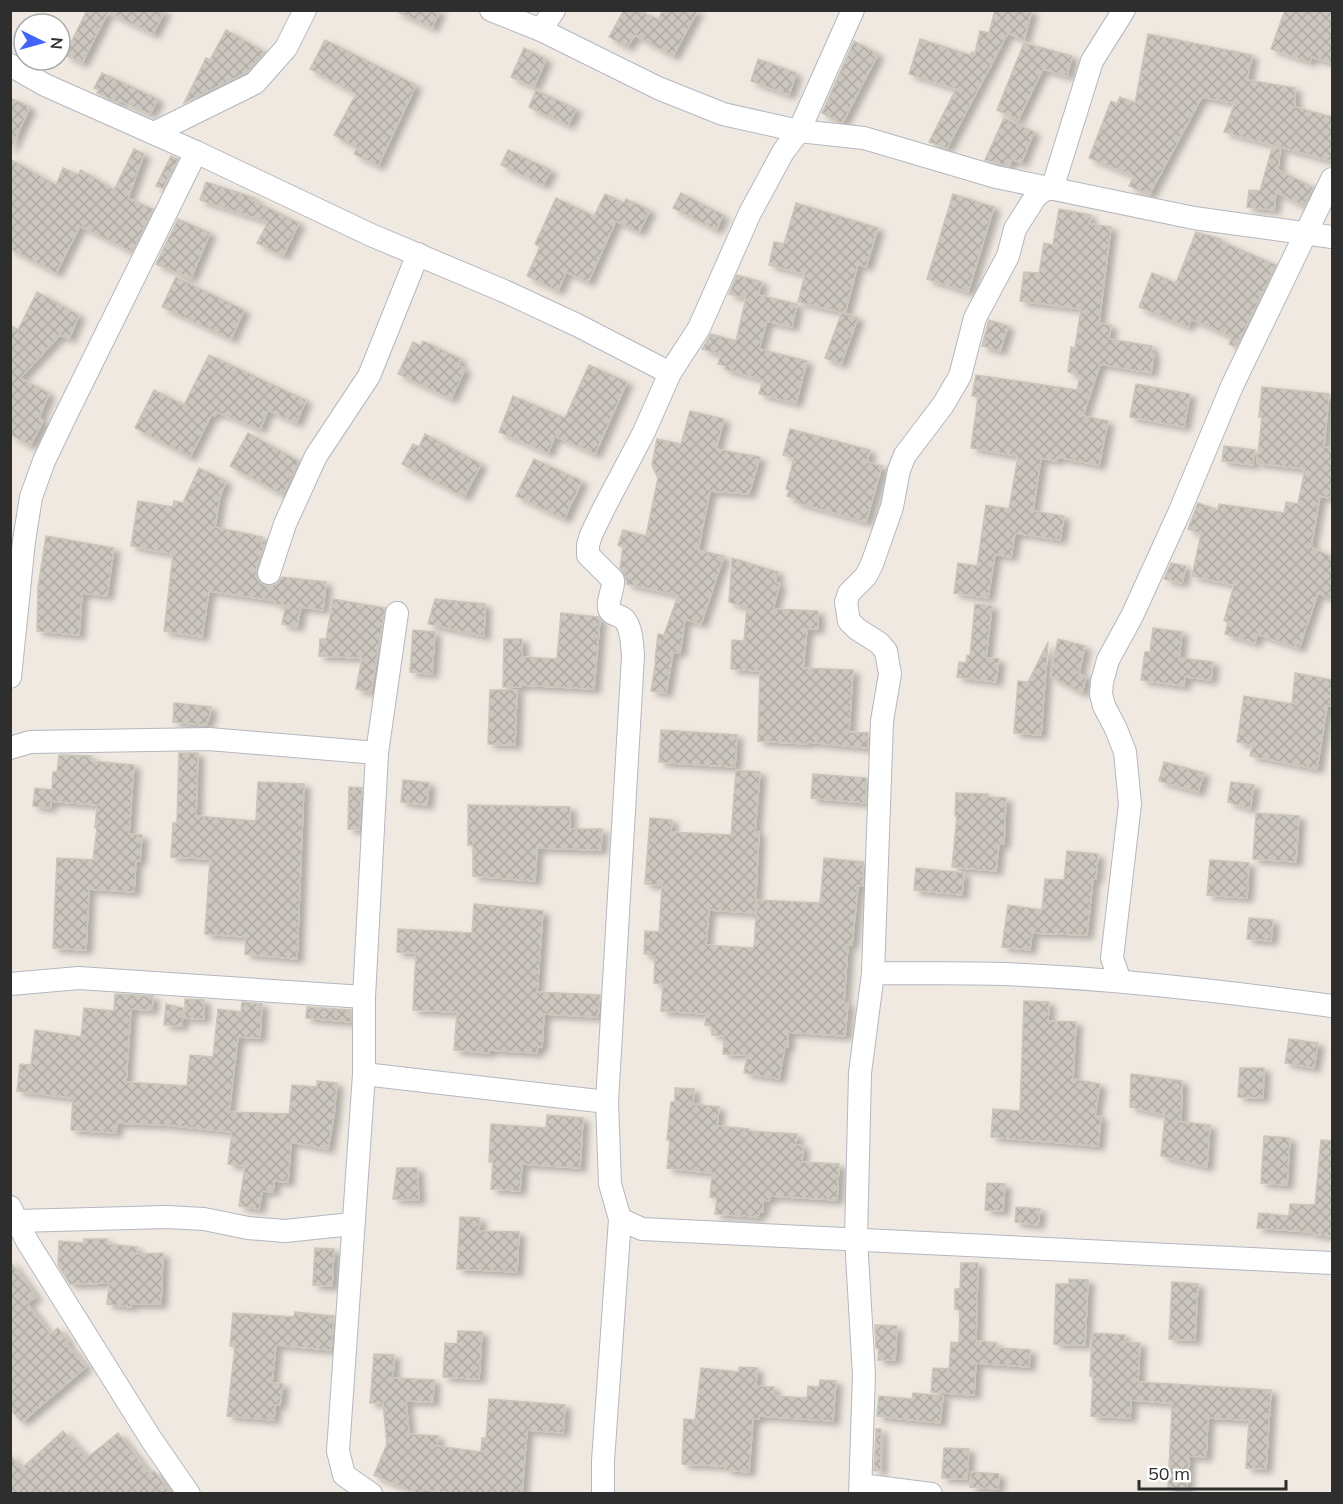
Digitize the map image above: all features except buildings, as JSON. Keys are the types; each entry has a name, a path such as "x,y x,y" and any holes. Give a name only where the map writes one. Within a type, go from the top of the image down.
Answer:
{"street":[{"path":"154,133 255,83 286,48 305,10"},
{"path":"491,10 541,30 658,88 723,114 799,131 864,138 996,177 1194,218 1332,237"},
{"path":"541,30 554,10"},
{"path":"603,1494 603,1461 620,1219 610,1184 607,1102 633,656 627,624 622,617 612,613 609,608 614,588 613,580 588,555 588,545 670,374 699,328 750,213 783,152 799,131 853,10"},
{"path":"931,1494 860,1490 864,1375 856,1238 860,1073 873,973 882,721 889,690 889,659 879,643 849,621 846,602 849,593 866,576 872,564 892,507 899,470 905,455 943,405 960,376 975,318 1008,256 1015,229 1036,196 1050,188 1092,61 1124,10"},
{"path":"10,65 45,85 196,152 371,235 525,300 670,374"},
{"path":"10,677 24,541 21,498 44,461 196,152"},
{"path":"1120,981 1112,958 1130,804 1125,752 1104,706 1101,694 1102,682 1108,660 1132,616 1179,513 1232,386 1332,179"},
{"path":"269,573 285,524 316,456 369,376 418,254"},
{"path":"371,1494 344,1475 338,1451 364,1074 364,998 376,753 397,613"},
{"path":"10,748 30,742 209,739 376,753"},
{"path":"1093,980 1112,958"},
{"path":"873,973 1022,975 1120,981 1248,994 1332,1006"},
{"path":"10,984 79,978 364,998"},
{"path":"364,1074 607,1102"},
{"path":"189,1494 27,1241 14,1214 204,1219 248,1228 285,1231 352,1224"},
{"path":"620,1219 642,1229 718,1234 856,1238 1332,1263"}]}
